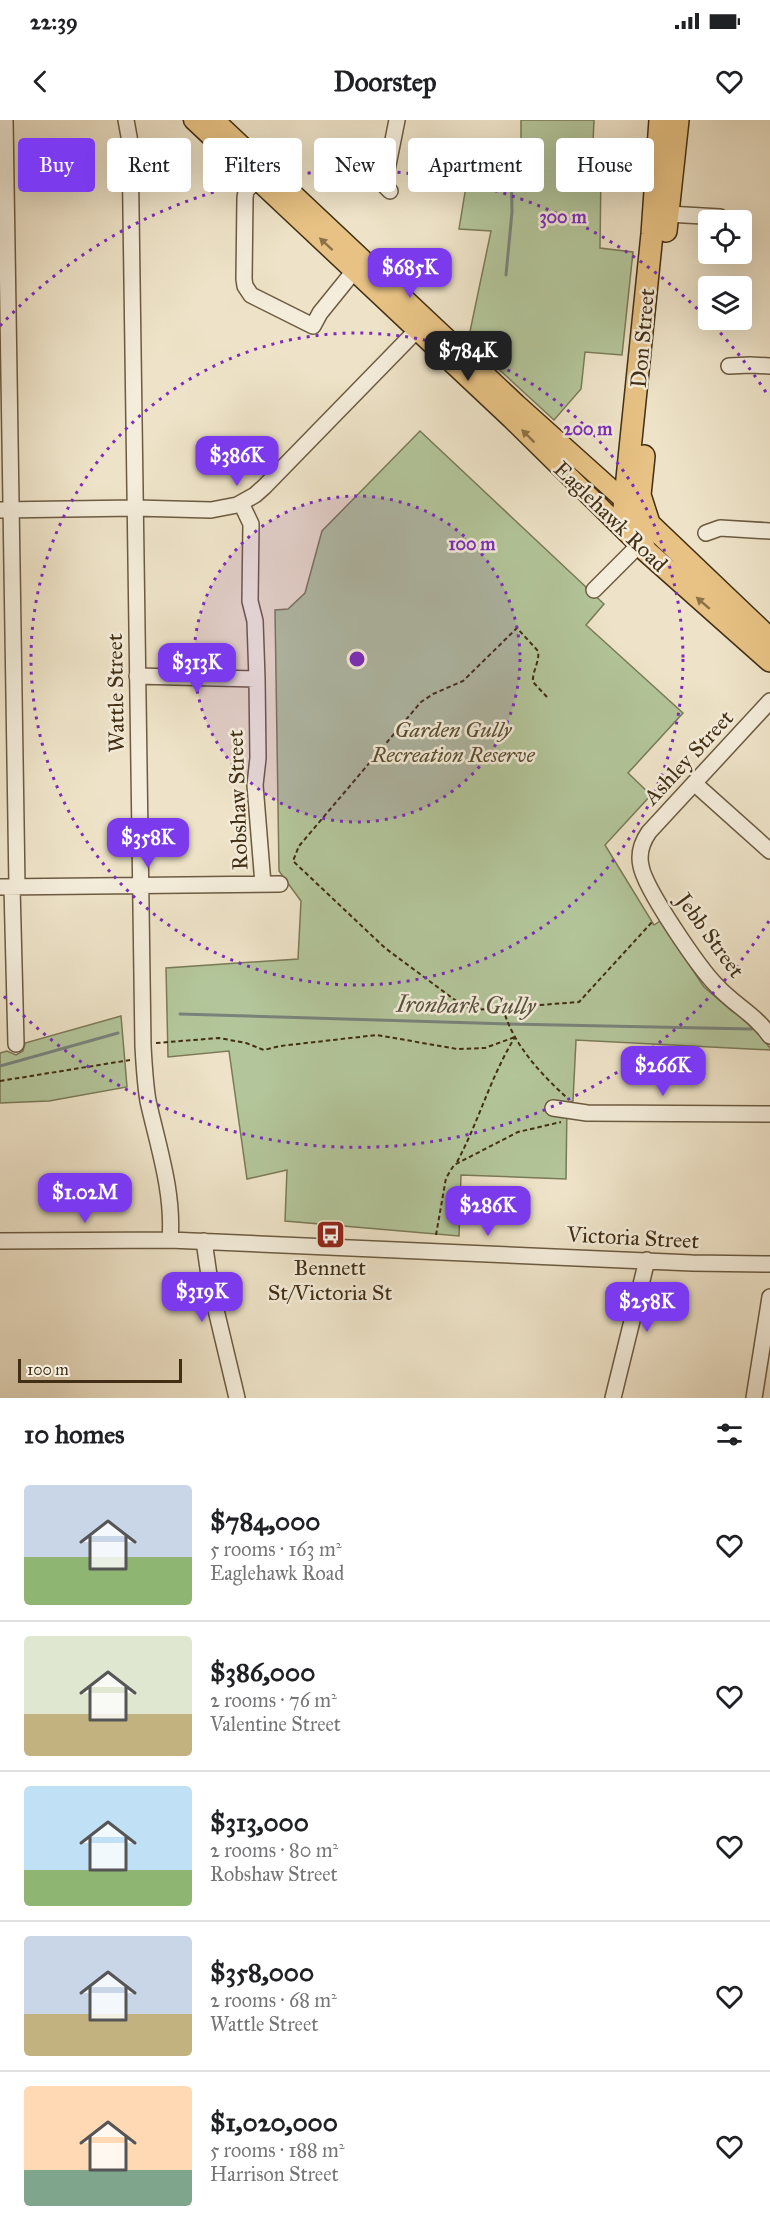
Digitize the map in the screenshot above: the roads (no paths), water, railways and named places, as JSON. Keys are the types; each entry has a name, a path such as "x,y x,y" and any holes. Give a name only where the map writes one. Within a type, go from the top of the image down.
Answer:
{"highway":[{"name":"Don Street","path":"642,548 627,517 624,500 652,234 660,120"},
{"name":"Don Street","path":"649,523 642,502 640,486 678,120"},
{"name":"Eaglehawk Road","path":"624,500 770,639"},
{"name":"Eaglehawk Road","path":"642,548 770,661"}],"main road":[{"name":"Eaglehawk Road","path":"193,120 212,138"},
{"name":"Eaglehawk Road","path":"215,120 422,325 581,490 642,548"},
{"name":"Eaglehawk Road","path":"270,192 354,271 422,325 624,500"},
{"path":"581,490 586,483 587,467"}],"street":[{"path":"5,120 10,887 16,1044"},
{"name":"Wattle Street","path":"126,120 129,138"},
{"name":"Wattle Street","path":"131,138 133,120"},
{"path":"393,138 397,120"},
{"name":"Wattle Street","path":"131,192 143,1046 148,1098 169,1201 170,1240"},
{"path":"246,192 244,279 250,296 313,326 320,313 354,271"},
{"path":"668,214 698,216"},
{"path":"6,510 135,508 212,510 228,508 241,503 255,495 269,482 422,325"},
{"path":"729,366 750,364 770,366"},
{"name":"Robshaw Street","path":"241,503 251,524 250,601 255,621 257,679 258,758 255,785 262,884"},
{"path":"706,533 728,528 770,531"},
{"path":"594,590 642,548"},
{"path":"137,676 257,679"},
{"name":"Ashley Street","path":"642,846 649,832 770,701"},
{"path":"694,783 770,851"},
{"name":"Jebb Street","path":"642,846 640,864 646,879 694,957 717,987 768,1029"},
{"path":"10,887 280,884"},
{"path":"553,1108 570,1116 770,1114"},
{"name":"Victoria Street","path":"0,1241 204,1241 770,1264"},
{"path":"204,1241 211,1289 237,1398"},
{"path":"613,1398 647,1260"},
{"path":"754,1398 770,1297"}],"waterway":[{"path":"506,275 512,192"},
{"name":"Ironbark Gully","path":"180,1014 752,1029"},
{"name":"Ironbark Gully","path":"0,1066 118,1033"}],"place":[{"name":"Bennett St/Victoria St","path":"330,1235"}],"park label":[{"name":"Garden Gully Recreation Reserve","path":"453,742"}]}
